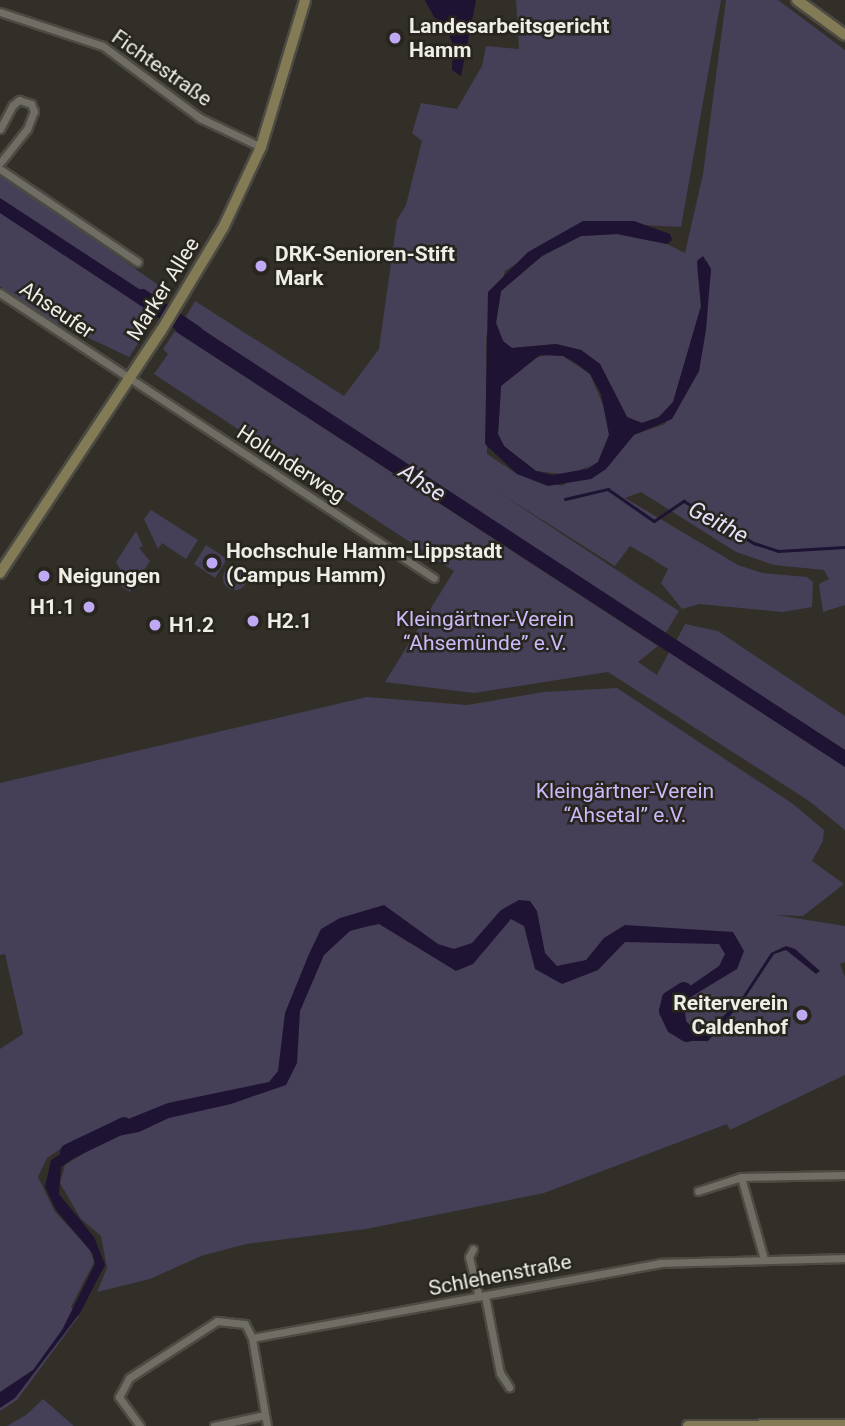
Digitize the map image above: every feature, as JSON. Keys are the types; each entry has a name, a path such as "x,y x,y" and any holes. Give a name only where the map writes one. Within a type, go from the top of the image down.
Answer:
{"street":[{"name":"Marker Allee","path":"0,573 161,331 225,226 261,147 305,0"},
{"path":"797,0 845,35"},
{"name":"Fichtestraße","path":"0,12 103,46 200,118 261,147"},
{"path":"0,129 19,100 30,104 34,111 27,129 0,163"},
{"path":"0,169 138,262"},
{"name":"Ahseufer","path":"0,293 129,379"},
{"name":"Holunderweg","path":"129,379 434,578"},
{"path":"698,1191 741,1177 845,1175"},
{"path":"741,1177 764,1259"},
{"path":"473,1249 469,1257 482,1296 500,1373 509,1387"},
{"name":"Schlehenstraße","path":"252,1338 660,1263 845,1258"},
{"path":"140,1426 119,1397 129,1378 217,1321 245,1324 252,1338 267,1426"},
{"path":"214,1426 265,1415"},
{"path":"688,1426 845,1425"}],"green space":[{"path":"516,0 721,0 681,227 583,222 505,271 486,338 487,454 517,474 562,486 633,435 665,424 699,371 711,270 707,261 697,266 701,306 673,402 659,417 642,423 627,417 600,364 581,350 556,344 511,348 503,341 496,323 501,291 542,256 581,236 617,234 667,244 685,253 703,174 726,0 778,0 845,50 845,605 823,612 819,584 829,579 824,570 774,565 736,552 641,492 625,498 738,565 762,573 807,577 813,582 812,607 783,612 699,604 682,609 661,583 668,569 651,558 630,546 615,566 492,488 679,611 665,634 384,453 185,318 195,301 344,396 379,349 397,220 406,205 422,141 412,133 421,103 457,109 482,66 486,46 519,49"},
{"path":"0,173 171,294 129,357 34,312 0,286"},
{"name":"Kleingärtner-Verein “Ahsemünde” e.V.","path":"175,331 658,646 638,662 657,675 669,652 845,767 845,830 809,801 608,672 474,693 385,682 454,571 154,374 168,354 163,349"},
{"path":"550,354 563,356 590,374 609,419 609,435 598,462 569,475 536,471 504,446 498,434 501,386 531,359"},
{"path":"151,510 198,540 186,559 162,543 158,549 144,519"},
{"path":"136,531 143,546 139,548 150,561 130,592 114,581 121,571 116,562"},
{"path":"206,545 227,559 215,578 194,564"},
{"path":"235,566 244,569 247,578 244,587 235,590 226,587 223,578 226,569"},
{"path":"685,624 718,631 845,716 845,750 676,641"},
{"name":"Kleingärtner-Verein “Ahsetal” e.V.","path":"617,688 793,804 824,830 823,841 812,861 844,884 803,916 776,915 845,926 845,962 840,964 845,977 845,1075 730,1130 727,1124 544,1193 366,1229 246,1244 201,1256 150,1279 97,1292 107,1268 101,1236 81,1219 60,1183 65,1165 91,1149 84,1136 47,1158 38,1177 55,1212 89,1248 94,1262 71,1307 79,1316 17,1400 0,1411 0,1049 23,1034 5,954 0,955 0,783 367,697 467,705 544,692"},
{"path":"43,1399 74,1426 7,1426 26,1415"}],"water":[{"path":"425,0 476,0 461,76 452,70 453,46 446,25 434,17"},
{"path":"0,198 162,304 155,315 0,213"},
{"path":"583,221 634,221 670,234 672,240 667,244 617,234 581,236 542,256 501,291 496,323 503,341 512,348 556,344 581,350 600,364 627,417 642,423 659,417 673,402 701,306 697,261 703,256 711,269 706,330 699,371 672,419 634,435 606,469 591,479 548,486 517,474 485,444 488,292 528,252","holes":["540,355 563,356 590,374 601,394 609,435 598,462 587,469 552,475 536,471 504,446 498,434 501,386"]},
{"path":"185,318 845,750 845,767 175,331"},
{"path":"519,900 530,901 537,911 545,953 557,966 586,960 604,938 625,925 733,932 744,951 737,969 684,1001 686,1021 695,1030 707,1032 741,999 771,953 786,946 795,949 820,971 816,974 786,950 774,954 743,1001 708,1041 690,1041 672,1026 667,1002 719,966 725,954 719,944 625,942 598,970 562,984 535,969 524,926 511,919 473,964 456,971 379,924 369,926 350,931 324,955 300,1011 297,1063 286,1085 231,1104 169,1118 139,1132 107,1138 101,1130 168,1103 269,1082 278,1071 285,1013 309,954 321,929 340,918 384,905 438,944 454,949 472,943 501,910"},
{"path":"85,1139 89,1147 61,1167 59,1194 94,1237 105,1265 80,1313 15,1398 0,1408 0,1392 33,1370 62,1330 95,1264 93,1254 56,1210 45,1187 51,1160"}],"waterway":[{"name":"Ahse","path":"142,297 196,334"},
{"name":"Geithe","path":"565,499 608,489 654,521 684,501 754,543 778,551 845,547"},
{"path":"684,990 670,999 667,1011 674,1026 687,1034"},
{"path":"68,1152 124,1125"}],"place":[{"name":"Landesarbeitsgericht Hamm","path":"395,38"},
{"name":"DRK-Senioren-Stift Mark","path":"261,266"},
{"name":"Hochschule Hamm-Lippstadt (Campus Hamm)","path":"212,563"},
{"name":"Neigungen","path":"44,576"},
{"name":"H1.1","path":"89,607"},
{"name":"H2.1","path":"253,621"},
{"name":"H1.2","path":"155,625"},
{"name":"Reiterverein Caldenhof","path":"802,1015"}]}
